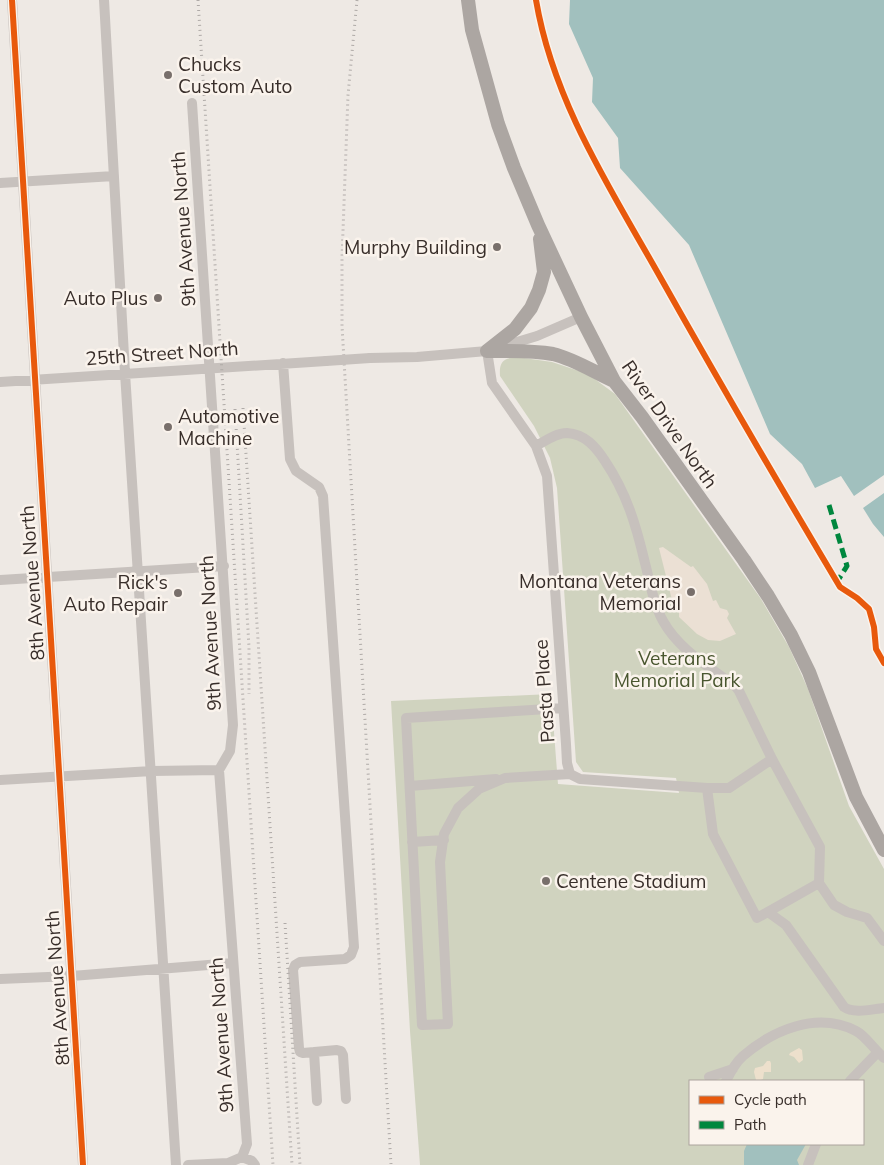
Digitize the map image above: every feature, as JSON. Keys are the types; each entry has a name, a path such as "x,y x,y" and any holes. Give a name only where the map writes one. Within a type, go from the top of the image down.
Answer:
{"main road":[{"name":"River Drive North","path":"468,0 472,30 498,124 538,225 581,317 614,381 642,417 744,560 786,627 809,672 856,797 884,850"},
{"path":"486,351 515,329 531,308 539,290 544,272 538,225"},
{"path":"486,351 535,351 555,355 614,381"}],"street":[{"name":"8th Avenue North","path":"12,0 83,1165"},
{"path":"104,0 125,374 176,1165"},
{"name":"9th Avenue North","path":"192,103 233,725 230,751 219,770 247,1144 242,1157"},
{"path":"0,183 114,176"},
{"path":"486,351 537,336 581,317"},
{"name":"25th Street North","path":"0,382 326,360 417,357 486,351"},
{"name":"Pasta Place","path":"486,351 492,383 536,446 547,476 567,763 570,774"},
{"path":"283,363 290,459 296,471 319,487 323,496 354,947 351,955 345,959 300,962 295,965 293,970 299,1048 300,1052 304,1054 341,1051 344,1055 346,1099"},
{"path":"536,446 556,436 568,433 588,440 598,450 620,485 630,506 656,605 662,619 679,642 692,654 736,686 772,759 820,847 818,883 834,905 847,912 867,918 884,941"},
{"path":"0,580 224,566"},
{"path":"505,778 479,789 458,808 444,834 440,862 448,1024 422,1025 406,718 563,708"},
{"path":"410,786 570,774 580,779 728,788 772,759"},
{"path":"0,780 152,771 219,770"},
{"path":"707,788 714,834 757,918 818,883"},
{"path":"412,842 444,840"},
{"path":"768,912 786,924 848,1010 884,1008"},
{"path":"0,979 72,976 233,963"},
{"path":"727,1080 741,1057 769,1038 804,1023 824,1022 846,1026 858,1032 881,1055 851,1080"},
{"path":"314,1052 317,1101"},
{"path":"709,1078 733,1069"},
{"path":"808,1165 816,1145"},
{"path":"188,1165 228,1163 242,1157 255,1165"}],"green space":[{"name":"Veterans Memorial Park","path":"517,357 552,362 588,374 615,394 761,599 789,647 808,689 849,806 884,869 884,1165 420,1165 410,1031 391,701 551,694 558,784 679,793 676,778 583,772 576,762 557,488 550,458 534,426 500,376 500,367 505,360"}],"sand":[{"path":"799,1048 802,1050 803,1060 799,1063 794,1057 789,1055"},
{"path":"767,1061 770,1061 771,1072 764,1072 763,1079 756,1080 755,1068 763,1066"}],"shaded area":[{"name":"Montana Veterans Memorial","path":"663,547 691,567 693,566 707,584 713,601 716,600 720,608 727,610 729,614 727,618 736,634 720,641 708,640 697,634 679,617 679,610 672,600 659,548"}],"water":[{"path":"570,0 884,0 884,475 854,496 841,476 815,488 802,464 770,434 689,245 620,168 618,138 592,102 593,78 569,24"},
{"path":"884,493 884,537 863,508"},
{"path":"747,1145 805,1145 797,1160 799,1165 744,1165 744,1151"}],"railway":[{"path":"198,0 273,1165"},
{"path":"357,0 348,95 342,258 342,326 391,1165"},
{"path":"243,408 292,1165"},
{"path":"235,409 249,647 249,694"},
{"path":"285,923 300,1165"}],"marked path":[{"path":"829,505 847,566 837,582"}],"cycle path":[{"path":"12,0 83,1165"},
{"path":"536,0 544,37 569,108 603,176 840,587 857,598 869,609 874,627 876,649 884,663"}],"place":[{"name":"Chucks Custom Auto","path":"168,75"},
{"name":"Murphy Building","path":"497,247"},
{"name":"Auto Plus","path":"158,298"},
{"name":"Automotive Machine","path":"168,427"},
{"name":"Montana Veterans Memorial","path":"691,592"},
{"name":"Rick's Auto Repair","path":"178,593"},
{"name":"Centene Stadium","path":"546,881"}]}
